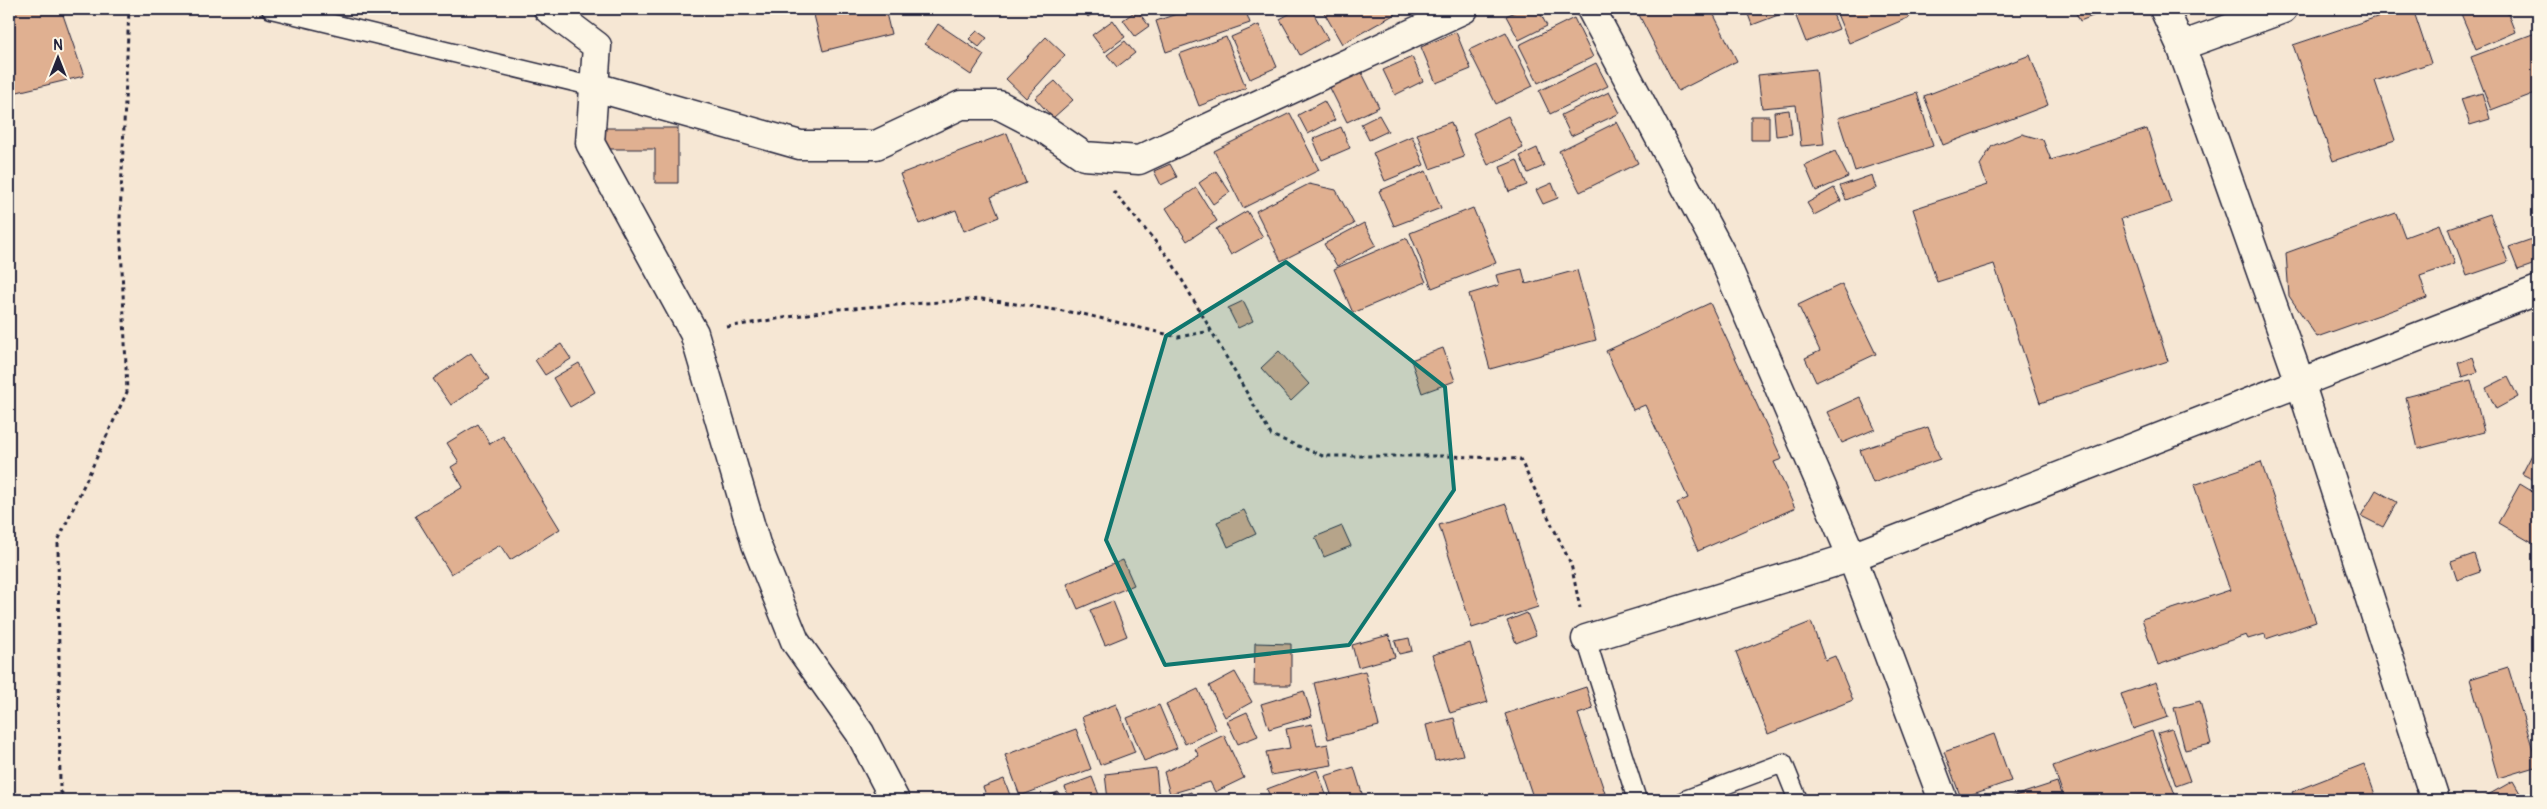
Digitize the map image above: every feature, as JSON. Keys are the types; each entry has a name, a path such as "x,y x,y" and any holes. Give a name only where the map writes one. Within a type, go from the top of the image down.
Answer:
{"street":[{"path":"548,9 597,46 590,143 694,332 756,544 795,641 860,733 895,800"},
{"path":"595,87 800,145 876,145 961,106 999,106 1043,128 1084,156 1139,160 1464,9"},
{"path":"1592,9 1723,257 1852,557 1943,800"},
{"path":"2164,9 2181,46 2300,382 2436,800"},
{"path":"2181,46 2282,9"},
{"path":"1586,639 1852,557 2538,290"}],"lane":[{"path":"272,9 595,87"},
{"path":"1586,639 1637,800"},
{"path":"1685,800 1783,763 1798,800"}],"path":[{"path":"68,800 60,791 58,541 127,392 120,218 129,9"},
{"path":"1084,156 1170,259 1271,435 1323,456 1448,456 1520,459 1572,564 1586,639"},
{"path":"694,332 839,309 982,299 1083,314 1178,337 1211,331"}],"highlighted area":[{"path":"1286,262 1445,387 1454,490 1349,645 1165,665 1106,540 1166,336"}],"building":[{"path":"9,9 61,9 84,76 9,94"},
{"path":"820,9 885,9 891,34 823,51 813,11"},
{"path":"1081,9 1098,9 1088,17"},
{"path":"1191,9 1245,9 1250,23 1166,52 1156,21"},
{"path":"1298,9 1311,9 1328,39 1300,55 1280,19"},
{"path":"1322,9 1395,9 1397,13 1342,44"},
{"path":"1521,9 1538,9 1547,26 1519,40 1506,16"},
{"path":"1636,9 1711,9 1737,61 1678,91"},
{"path":"1746,9 1785,9 1786,12 1752,25"},
{"path":"1793,9 1831,9 1839,29 1806,42"},
{"path":"1835,9 1906,9 1910,17 1849,43"},
{"path":"2074,9 2104,9 2105,11 2080,21"},
{"path":"2401,9 2413,9 2431,63 2375,81 2395,140 2333,161 2293,45"},
{"path":"2459,9 2506,9 2515,32 2476,49"},
{"path":"1137,10 1149,26 1135,36 1123,20"},
{"path":"1574,18 1593,57 1538,83 1519,45"},
{"path":"1113,20 1125,37 1105,52 1092,35"},
{"path":"938,24 984,55 971,75 925,44"},
{"path":"1259,25 1277,67 1250,79 1231,37"},
{"path":"977,31 987,38 979,47 969,39"},
{"path":"1456,32 1471,69 1436,83 1421,47"},
{"path":"1506,32 1533,86 1496,104 1469,50"},
{"path":"2538,32 2538,92 2491,110 2471,57"},
{"path":"1046,37 1065,55 1026,98 1006,79"},
{"path":"1226,37 1246,88 1199,106 1179,54"},
{"path":"1125,41 1135,53 1117,67 1107,55"},
{"path":"2030,55 2048,105 1943,145 1924,96"},
{"path":"1412,57 1423,81 1395,95 1383,70"},
{"path":"1596,63 1608,86 1550,114 1539,91"},
{"path":"1360,69 1379,107 1347,122 1328,84"},
{"path":"1816,69 1824,144 1801,146 1796,105 1762,108 1758,75"},
{"path":"1055,81 1073,100 1053,118 1035,98"},
{"path":"1609,92 1620,113 1571,136 1561,115"},
{"path":"1917,93 1933,146 1855,171 1838,118"},
{"path":"2482,93 2490,119 2470,125 2461,99"},
{"path":"1324,101 1335,120 1308,134 1298,115"},
{"path":"9,104 15,123 9,125"},
{"path":"1789,110 1792,134 1776,136 1774,112"},
{"path":"1290,113 1319,170 1243,208 1214,151"},
{"path":"1379,115 1388,131 1369,140 1361,124"},
{"path":"1508,116 1523,148 1488,165 1473,133"},
{"path":"1751,116 1769,116 1769,140 1751,140"},
{"path":"1451,122 1464,157 1430,169 1417,134"},
{"path":"1617,122 1638,163 1580,192 1559,151"},
{"path":"1341,127 1350,148 1322,160 1313,139"},
{"path":"602,128 678,128 678,183 655,183 655,149 602,149"},
{"path":"2147,129 2171,203 2121,219 2168,361 2040,403 1994,264 1937,282 1913,209 1987,185 1980,165 1992,146 2022,134 2043,140 2051,160"},
{"path":"1007,133 1026,183 991,197 999,217 964,231 956,210 919,224 900,174"},
{"path":"1412,136 1424,165 1385,181 1373,153"},
{"path":"1537,148 1544,166 1528,173 1520,156"},
{"path":"1835,151 1848,177 1816,191 1805,165"},
{"path":"1517,160 1527,185 1509,192 1500,167"},
{"path":"1170,164 1177,177 1161,185 1154,171"},
{"path":"1216,171 1230,192 1213,204 1199,183"},
{"path":"1426,171 1441,208 1394,226 1379,191"},
{"path":"1872,175 1876,188 1846,200 1840,186"},
{"path":"1552,183 1558,198 1543,204 1536,190"},
{"path":"1309,184 1336,190 1354,224 1281,261 1256,211"},
{"path":"1196,188 1217,221 1187,241 1166,208"},
{"path":"1834,188 1841,201 1814,215 1807,203"},
{"path":"1473,208 1496,263 1432,288 1410,233"},
{"path":"1247,211 1263,237 1231,255 1216,229"},
{"path":"2396,213 2405,237 2440,224 2455,264 2420,276 2427,298 2317,337 2289,296 2286,253"},
{"path":"2490,214 2508,262 2467,276 2449,228"},
{"path":"1364,223 1376,245 1337,266 1324,244"},
{"path":"2538,237 2538,263 2518,270 2509,247"},
{"path":"1407,238 1426,282 1353,313 1334,269"},
{"path":"1522,269 1526,284 1577,270 1596,340 1490,369 1469,294 1499,285 1496,275"},
{"path":"1842,284 1876,354 1816,382 1805,358 1820,351 1798,305"},
{"path":"1243,301 1253,321 1238,328 1228,308"},
{"path":"1710,303 1782,459 1774,462 1795,508 1698,551 1677,503 1688,498 1645,405 1633,410 1606,351"},
{"path":"561,344 571,359 545,375 535,360"},
{"path":"1443,348 1455,381 1422,393 1411,360"},
{"path":"1279,351 1309,384 1291,401 1261,368"},
{"path":"471,353 489,379 451,405 433,379"},
{"path":"2473,357 2478,372 2462,377 2458,363"},
{"path":"579,363 595,392 570,407 553,378"},
{"path":"2508,377 2518,397 2496,409 2486,388"},
{"path":"2471,380 2484,432 2418,449 2406,397"},
{"path":"1860,397 1875,429 1842,443 1827,412"},
{"path":"478,424 490,444 503,436 560,529 510,560 500,545 451,574 415,516 463,487 451,467 459,462 447,443"},
{"path":"1928,427 1940,459 1873,483 1860,450"},
{"path":"2538,443 2538,482 2522,474"},
{"path":"2261,462 2316,622 2266,639 2265,634 2248,639 2246,635 2158,665 2142,619 2230,590 2194,485"},
{"path":"2520,484 2538,495 2538,537 2534,544 2498,523"},
{"path":"2376,490 2397,502 2383,527 2361,516"},
{"path":"1506,504 1538,607 1472,628 1439,525"},
{"path":"1244,510 1256,534 1228,547 1217,522"},
{"path":"1342,526 1351,546 1324,557 1315,537"},
{"path":"2474,554 2480,572 2457,580 2451,562"},
{"path":"1123,560 1134,585 1078,609 1067,584"},
{"path":"1113,601 1127,636 1105,645 1090,610"},
{"path":"1527,613 1536,635 1516,643 1507,621"},
{"path":"1811,622 1825,660 1835,656 1853,700 1768,734 1736,652"},
{"path":"1389,635 1395,657 1358,667 1352,645"},
{"path":"1409,638 1412,651 1399,654 1395,641"},
{"path":"1255,643 1291,644 1291,685 1254,685"},
{"path":"1470,643 1488,702 1450,713 1432,655"},
{"path":"2508,667 2538,766 2498,778 2470,679"},
{"path":"1365,671 1379,726 1328,739 1314,683"},
{"path":"1235,672 1252,702 1225,717 1209,686"},
{"path":"2156,682 2168,717 2133,729 2121,694"},
{"path":"1586,687 1593,709 1578,714 1605,793 1584,800 1534,800 1505,714"},
{"path":"1198,689 1216,730 1185,744 1166,704"},
{"path":"1304,691 1312,716 1269,729 1261,704"},
{"path":"2200,701 2211,744 2185,750 2174,708"},
{"path":"1116,704 1135,752 1100,765 1082,717"},
{"path":"1159,705 1177,748 1144,761 1127,718"},
{"path":"1247,712 1258,736 1238,744 1227,721"},
{"path":"1454,718 1463,755 1435,761 1426,725"},
{"path":"1312,724 1317,746 1328,744 1332,765 1271,775 1266,752 1290,748 1286,729"},
{"path":"1076,729 1091,769 1020,796 1005,755"},
{"path":"2172,729 2190,781 2176,786 2158,733"},
{"path":"2152,731 2177,800 2065,800 2053,766"},
{"path":"1994,734 2011,781 1961,798 1944,752"},
{"path":"1224,735 1244,778 1215,792 1210,782 1170,794 1164,772 1199,756 1195,749"},
{"path":"2364,764 2377,800 2295,800 2292,792"},
{"path":"1354,767 1364,800 1333,800 1325,776"},
{"path":"1156,768 1159,800 1108,800 1105,774"},
{"path":"1317,770 1328,800 1271,800 1267,789"},
{"path":"1092,777 1101,800 1070,800 1065,787"},
{"path":"1004,779 1011,798 988,800 983,787"},
{"path":"2513,781 2524,800 2479,800"},
{"path":"2057,782 2063,800 2002,800"},
{"path":"1058,792 1062,800 1038,800"},
{"path":"1191,792 1194,800 1166,800"}]}
